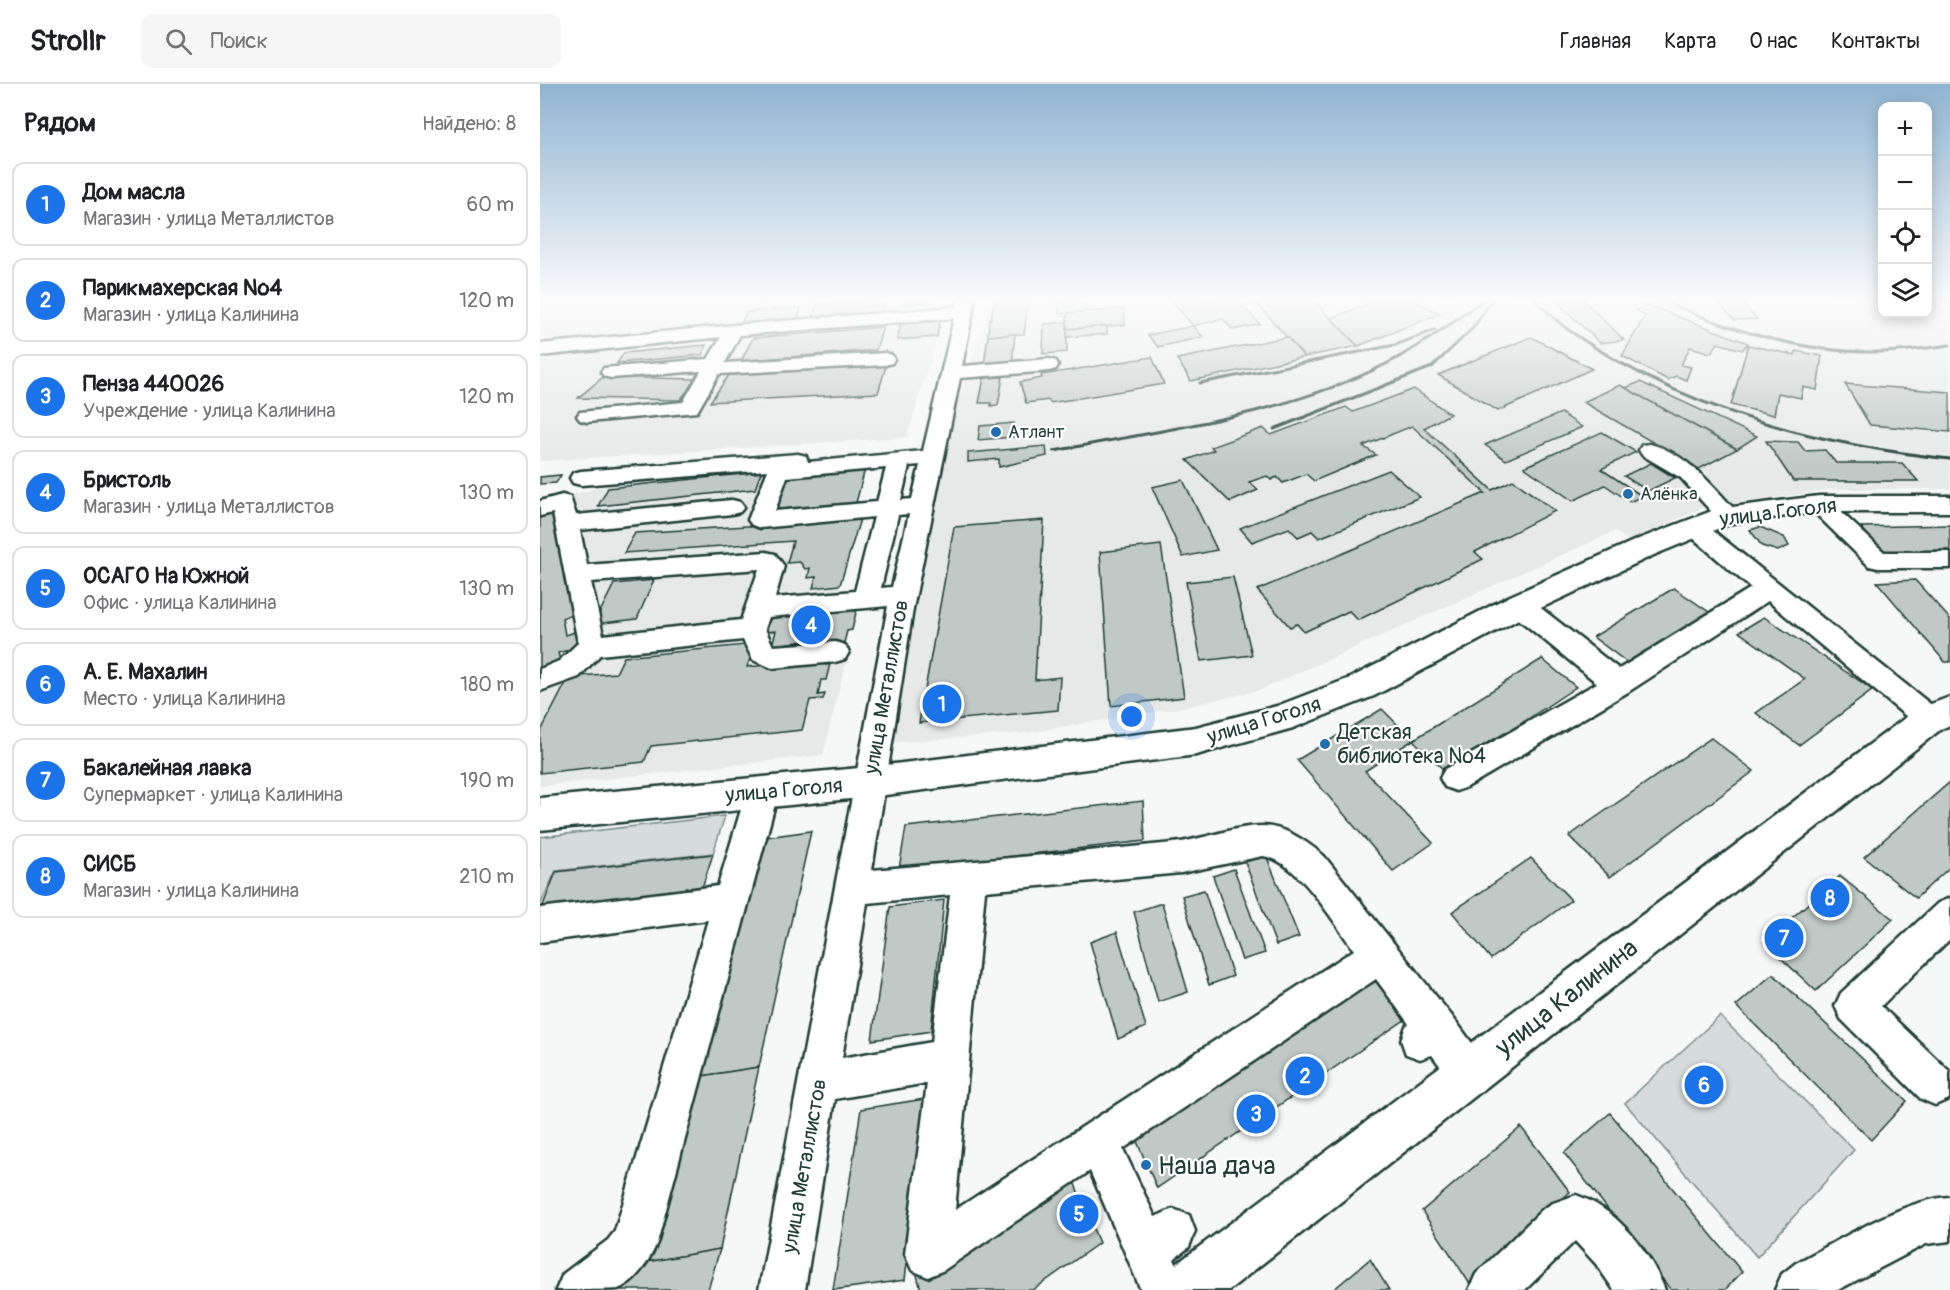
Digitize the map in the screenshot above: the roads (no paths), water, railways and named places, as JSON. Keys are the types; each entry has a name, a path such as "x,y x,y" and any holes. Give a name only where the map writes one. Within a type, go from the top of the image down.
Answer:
{"main road":[{"name":"улица Гоголя","path":"542,818 870,782 1196,741 1281,718 1362,687 1519,605 1694,527 1727,515 1819,504 1950,504"},
{"name":"улица Калинина","path":"1186,1290 1940,714"}],"street":[{"path":"587,416 690,408 721,356"},
{"name":"улица Металлистов","path":"782,1290 903,595 923,505 912,457 952,373 955,356"},
{"path":"611,372 885,359"},
{"path":"952,373 1049,365"},
{"path":"1650,450 1689,473 1727,515"},
{"path":"581,478 912,457"},
{"path":"866,598 886,508 912,457"},
{"path":"912,457 778,471 760,520 923,505"},
{"path":"540,509 562,502 592,646"},
{"path":"1819,504 1878,560 1950,560"},
{"path":"567,524 732,507"},
{"path":"1694,527 1770,588 1940,714"},
{"path":"577,574 766,560 772,566 755,619 763,653 768,658 835,652"},
{"path":"1456,778 1618,684 1770,588"},
{"path":"540,680 569,669 592,646 866,598 903,595"},
{"path":"1519,605 1618,684"},
{"path":"579,1290 624,1257 634,1243 762,793"},
{"path":"851,888 1174,858 1212,852 1258,840 1273,842 1286,847 1312,867 1381,954 1429,1034 1469,1072"},
{"path":"969,877 928,1254 1381,954"},
{"path":"540,925 730,901"},
{"path":"1935,1085 1854,1006 1950,915"},
{"path":"818,1082 950,1059"},
{"path":"1098,1141 1161,1258"},
{"path":"1492,1290 1559,1225 1569,1218 1578,1217 1596,1228 1642,1290"},
{"path":"1798,1290 1812,1279 1917,1225 1932,1220 1950,1219"}],"railway":[{"path":"1200,383 1337,356"},
{"path":"1054,451 1182,427 1267,408 1349,381 1400,356"},
{"path":"1274,429 1432,367 1443,356"},
{"path":"1609,356 1659,383 1706,403 1753,419 1851,444 1950,459"}],"place":[{"name":"Атлант","path":"996,432"},
{"name":"Алёнка","path":"1628,494"},
{"name":"Бристоль","path":"811,625"},
{"name":"Дом масла","path":"942,704"},
{"name":"Детская библиотека №4","path":"1325,744"},
{"name":"СИСБ","path":"1830,898"},
{"name":"Бакалейная лавка","path":"1784,938"},
{"name":"Парикмахерская №4","path":"1305,1076"},
{"name":"А. Е. Махалин","path":"1704,1085"},
{"name":"Пенза 440026","path":"1256,1114"},
{"name":"Наша дача","path":"1146,1165"},
{"name":"ОСАГО На Южной","path":"1079,1214"}]}
